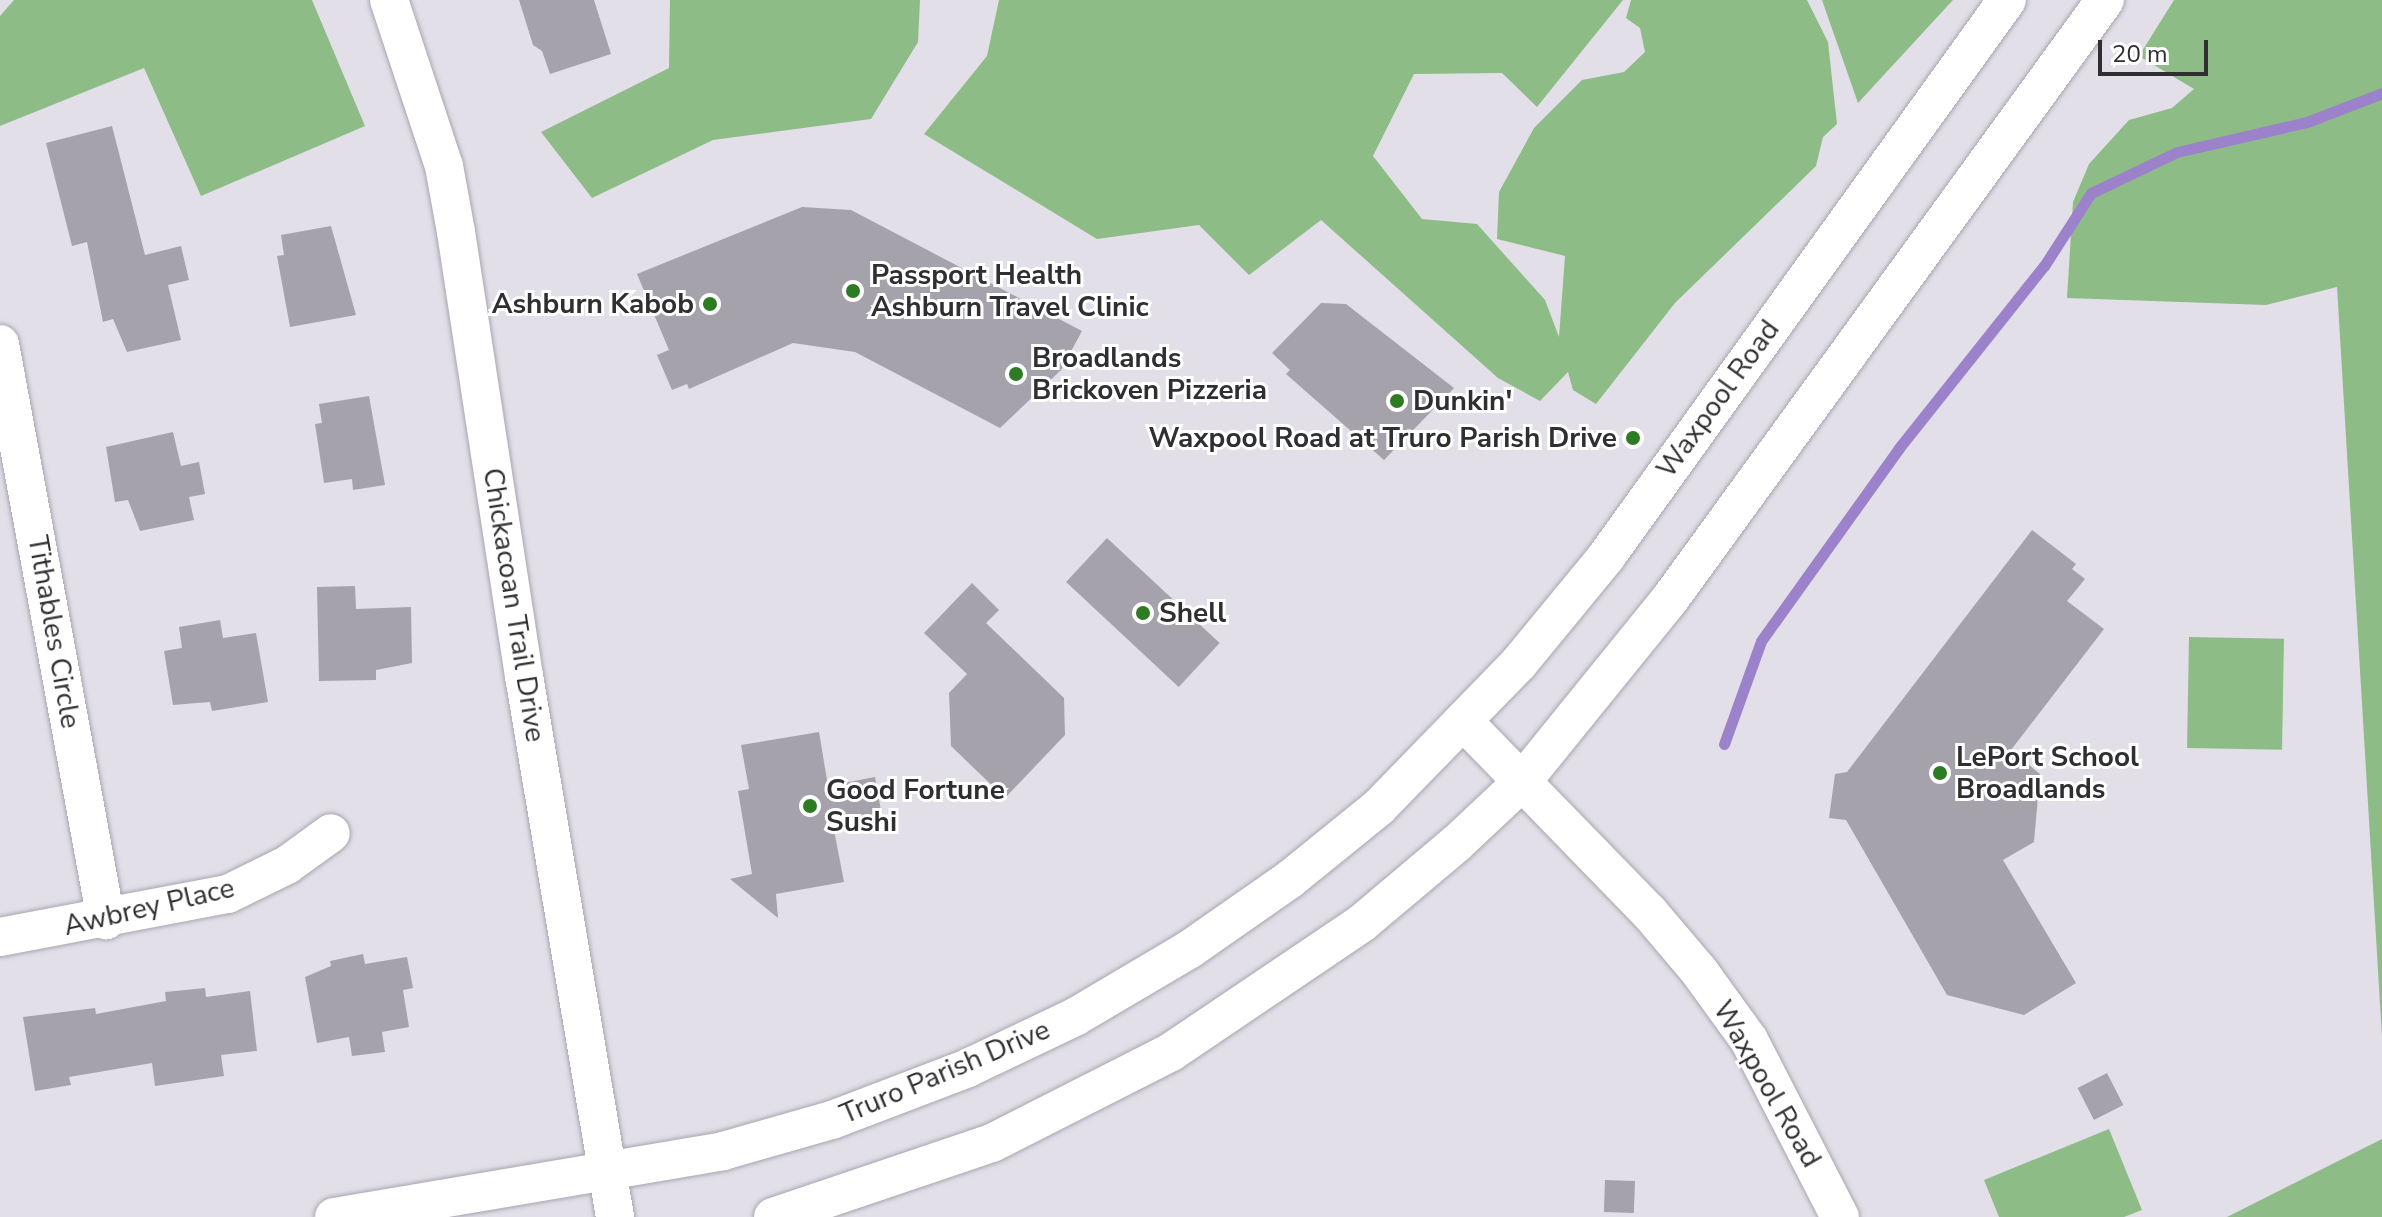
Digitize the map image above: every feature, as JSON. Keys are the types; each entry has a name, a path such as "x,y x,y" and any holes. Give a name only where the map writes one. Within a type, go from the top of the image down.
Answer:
{"street":[{"name":"Chickacoan Trail Drive","path":"389,0 414,63 454,218 615,1217"},
{"name":"Waxpool Road","path":"1840,1217 1757,1054 1699,971 1649,912 1466,724 1606,557 2007,0"},
{"path":"773,1217 992,1143 1171,1052 1362,923 1521,783 1719,535 2105,0"},
{"name":"Tithables Circle","path":"0,344 7,430 106,920"},
{"name":"Truro Parish Drive","path":"334,1217 723,1151 832,1120 968,1068 1075,1017 1190,949 1289,880 1379,807 1466,724"},
{"name":"Awbrey Place","path":"0,937 106,920 228,894 287,865 331,833"}],"green space":[{"path":"14,0 312,0 365,126 201,196 144,68 0,126 0,16"},
{"path":"670,0 920,0 918,42 871,119 713,140 592,198 541,132 669,68"},
{"path":"999,0 1623,0 1537,107 1502,73 1414,74 1373,156 1422,219 1477,224 1545,300 1559,337 1565,256 1497,239 1499,192 1534,128 1582,80 1624,72 1645,52 1640,28 1626,18 1631,0 1807,0 1828,42 1837,124 1823,137 1816,166 1675,303 1596,404 1573,390 1568,372 1540,401 1498,378 1321,220 1249,275 1199,225 1097,239 924,134 987,56"},
{"path":"1822,0 1953,0 1858,103"},
{"path":"2174,0 2382,0 2382,1037 2337,287 2266,305 2067,298 2073,202 2089,164 2129,120 2172,108 2194,89 2139,56"},
{"path":"2189,637 2284,639 2282,750 2187,748"},
{"path":"2109,1129 2142,1210 2124,1217 1999,1217 1984,1180"},
{"path":"2382,1139 2382,1217 2227,1217"}],"building":[{"path":"519,0 594,0 611,54 550,74 542,51 533,45"},
{"path":"112,126 145,255 181,246 189,280 168,285 181,340 127,352 113,319 103,322 87,242 72,246 46,143"},
{"path":"802,207 851,210 1082,331 1061,370 1000,428 855,352 793,343 689,389 687,384 672,390 657,355 669,350 637,274"},
{"path":"331,226 356,315 290,327 277,256 284,255 281,235"},
{"path":"1321,303 1346,304 1454,388 1384,460 1286,374 1290,370 1272,353"},
{"path":"369,396 385,485 353,490 352,479 324,483 315,424 322,423 319,404"},
{"path":"173,432 181,466 199,462 205,494 189,497 194,520 140,531 128,500 115,502 106,447"},
{"name":"LePort School Broadlands","path":"2032,530 2076,564 2072,569 2085,579 2067,601 2104,629 2011,750 2040,774 2034,842 2003,860 2076,983 2024,1015 1947,995 1846,820 1829,818 1835,774 1847,772"},
{"name":"Shell","path":"1107,538 1220,643 1179,687 1066,582"},
{"path":"972,583 999,610 986,623 1064,698 1065,735 1005,798 951,746 949,693 967,674 924,633"},
{"path":"355,586 356,609 411,607 412,663 376,670 376,680 319,681 317,587"},
{"path":"220,620 223,638 256,633 268,702 212,711 210,702 173,705 164,651 182,648 179,627"},
{"name":"Good Fortune Sushi","path":"819,732 828,786 875,777 883,822 834,830 844,882 776,894 778,918 730,879 752,874 738,791 749,789 741,745"},
{"path":"363,954 365,964 407,957 413,988 403,990 409,1027 382,1032 385,1052 352,1056 349,1037 317,1043 305,977 331,966 330,961"},
{"path":"205,988 206,997 250,991 257,1051 221,1055 224,1076 155,1086 152,1063 69,1077 71,1085 35,1091 23,1017 95,1008 96,1014 166,1001 165,992"},
{"path":"2107,1073 2123,1105 2094,1120 2078,1088"},
{"path":"1605,1180 1635,1181 1634,1213 1604,1212"}],"waterway":[{"path":"1724,744 1761,641 1899,448 2044,266 2091,193 2177,152 2307,122 2382,93"}],"place":[{"name":"Passport Health Ashburn Travel Clinic","path":"853,291"},
{"name":"Ashburn Kabob","path":"710,304"},
{"name":"Broadlands Brickoven Pizzeria","path":"1016,374"},
{"name":"Dunkin'","path":"1397,401"},
{"name":"Waxpool Road at Truro Parish Drive","path":"1633,438"},
{"name":"Shell","path":"1143,613"},
{"name":"LePort School Broadlands","path":"1940,773"},
{"name":"Good Fortune Sushi","path":"810,806"}]}
